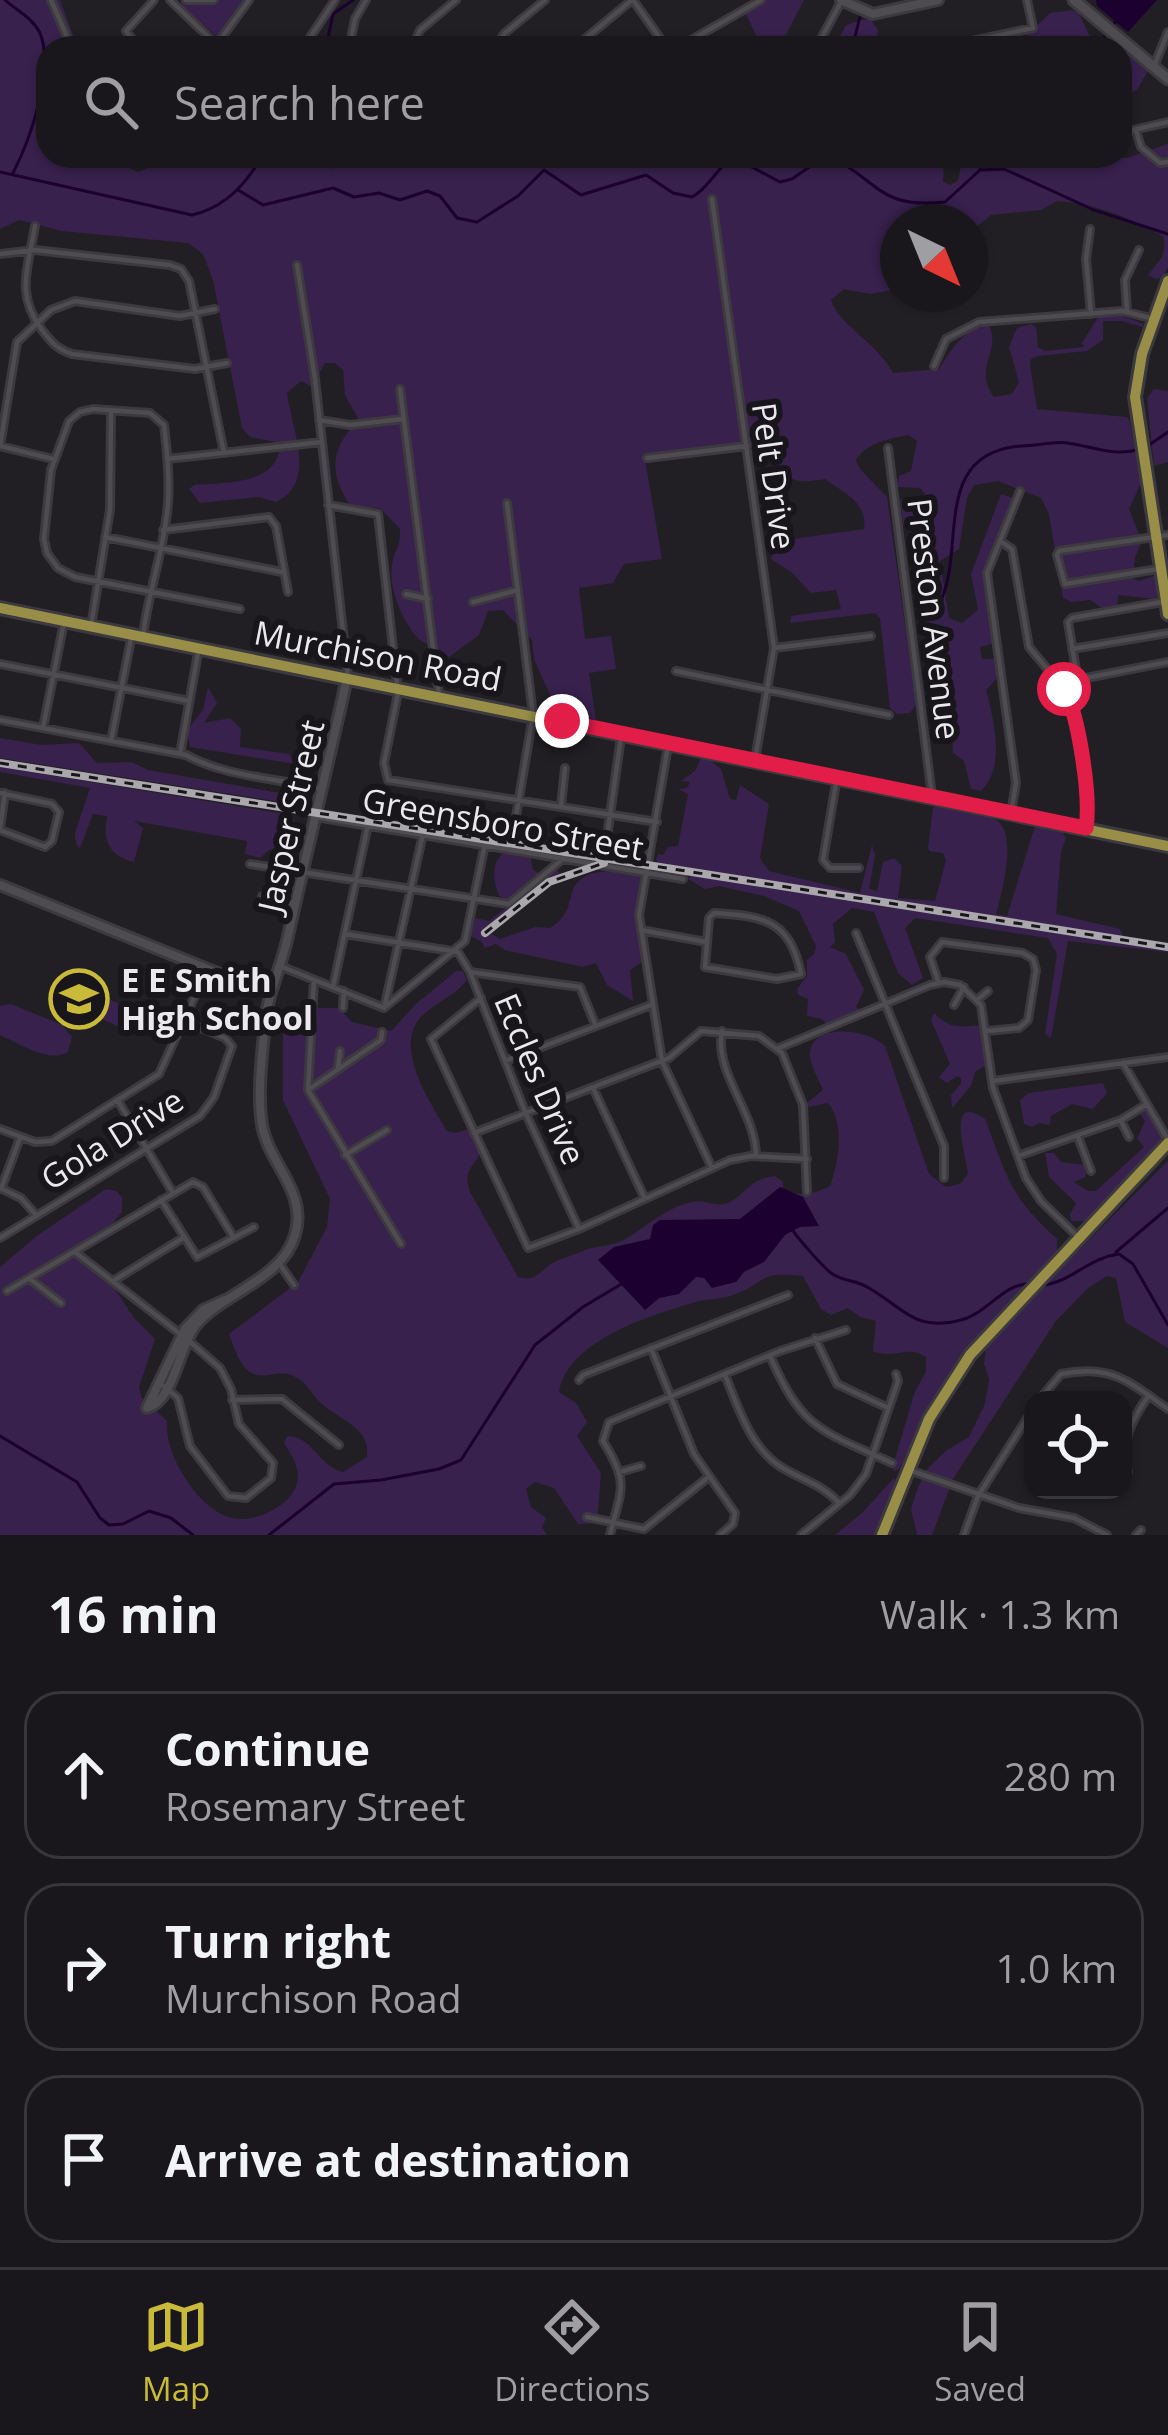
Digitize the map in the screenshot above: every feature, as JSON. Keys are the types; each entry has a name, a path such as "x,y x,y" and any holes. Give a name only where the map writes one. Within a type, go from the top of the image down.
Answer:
{"main road":[{"path":"1075,0 1117,36"},
{"path":"1132,49 1168,79"},
{"path":"1167,608 1160,568 1162,536 1135,397 1139,366 1168,280"},
{"name":"Murchison Road","path":"0,608 1168,846"},
{"path":"882,1535 938,1404 970,1355 1168,1142"}],"street":[{"path":"51,0 67,36"},
{"path":"130,36 126,31 154,0"},
{"path":"170,0 208,36"},
{"path":"185,0 214,0"},
{"path":"226,36 249,0"},
{"path":"311,36 335,0"},
{"path":"351,36 367,0"},
{"path":"417,36 456,0"},
{"path":"504,36 545,0"},
{"path":"588,36 632,0 658,36"},
{"path":"698,36 761,0"},
{"path":"822,36 842,0 873,14 938,0"},
{"path":"995,36 1033,28 1027,0"},
{"path":"1153,67 1168,32"},
{"path":"1132,132 1168,122"},
{"path":"1136,131 1144,151 1160,163 1168,162"},
{"name":"Pelt Drive","path":"712,199 774,648 754,760"},
{"path":"35,226 25,299 55,346 67,352 206,367 227,363"},
{"path":"1090,229 1086,259 1091,314"},
{"path":"1126,311 1125,280 1138,250"},
{"path":"0,254 31,252 175,266 188,279 224,453"},
{"path":"297,266 320,420 347,677"},
{"path":"53,459 0,446 16,342 36,321 57,306 75,302 180,316 215,309"},
{"path":"934,366 946,339 968,325 1126,311 1154,319"},
{"path":"400,389 439,695"},
{"path":"111,741 151,592 169,502 165,430 148,412 86,410 72,417 53,459 46,549 62,571 97,581 151,592 240,609"},
{"path":"91,626 110,510 112,410"},
{"path":"320,420 350,425 404,418"},
{"path":"166,459 322,442"},
{"path":"647,458 747,446"},
{"name":"Preston Avenue","path":"888,448 932,796"},
{"path":"1012,813 1016,783 987,573 1020,491"},
{"path":"507,503 533,715 512,840"},
{"path":"328,505 378,514 397,687 384,764 388,780 656,822"},
{"path":"163,530 269,517 277,529 288,592"},
{"path":"105,536 284,572"},
{"path":"1160,568 1065,584 1058,568 1059,551 1162,536"},
{"path":"999,541 1012,549 1029,647 1064,689 1072,708 1087,801 1086,828"},
{"path":"472,602 518,590"},
{"path":"406,594 428,598"},
{"path":"1167,608 1069,620 1077,676 1082,680 1168,662"},
{"path":"43,728 64,621"},
{"path":"1072,650 1168,633"},
{"path":"774,648 871,636"},
{"path":"180,754 199,649"},
{"path":"0,664 189,701"},
{"path":"676,671 889,715"},
{"name":"Jasper Street","path":"279,1263 293,1242 298,1214 295,1193 268,1145 261,1118 265,1021 347,677"},
{"path":"0,720 180,754 210,768 296,781 322,790"},
{"path":"605,850 622,733"},
{"path":"668,743 649,872 639,902 641,931 662,1061 712,1168"},
{"path":"561,806 566,769"},
{"path":"837,777 824,860 834,868 859,868"},
{"path":"2,793 52,804 59,815 52,842 45,847 0,830 2,793"},
{"name":"Greensboro Street","path":"316,817 683,878"},
{"path":"333,987 368,825"},
{"path":"384,1008 424,834"},
{"path":"384,1008 465,941 485,844"},
{"path":"250,864 509,904 565,856"},
{"path":"0,885 257,989 273,991"},
{"path":"262,896 295,904"},
{"path":"714,913 767,920 786,934 802,972 782,979 707,968 703,963 706,942 714,913"},
{"path":"641,931 706,942"},
{"path":"856,933 944,1146 944,1178"},
{"path":"345,934 453,950"},
{"path":"926,940 934,947"},
{"path":"934,947 949,941 1023,953 1034,961 1028,1020 1019,1028 987,1031"},
{"path":"934,947 930,962 939,982"},
{"name":"Eccles Drive","path":"453,950 470,972 526,1114 579,1229"},
{"path":"280,966 384,1008"},
{"path":"0,1129 38,1143 52,1141 159,1074 207,969"},
{"path":"470,972 580,987 596,1026"},
{"path":"314,980 308,1090 401,1244"},
{"path":"778,1048 939,982 964,987 977,999 987,1031 993,1081 1018,1156 1041,1201 1078,1237"},
{"path":"954,1005 964,987"},
{"path":"343,1008 344,991"},
{"path":"977,999 988,991"},
{"path":"481,998 431,1040 530,1249 737,1157 807,1159"},
{"path":"505,1061 653,1004"},
{"name":"Gola Drive","path":"0,1238 205,1111 231,1053 227,1039 184,1021"},
{"path":"722,1031 721,1054 753,1123 756,1156"},
{"path":"308,1090 381,1040 382,1032"},
{"path":"474,1133 662,1061 699,1032 764,1037 778,1048 802,1098 806,1192"},
{"path":"338,1068 340,1051"},
{"path":"993,1081 1168,1057"},
{"path":"1123,1063 1168,1142"},
{"path":"593,1088 645,1199"},
{"path":"118,1101 173,1193"},
{"path":"1018,1156 1120,1120 1147,1105"},
{"path":"1120,1120 1129,1137"},
{"path":"345,1155 387,1130"},
{"path":"1077,1135 1090,1171"},
{"path":"20,1137 1,1188 21,1198 36,1216"},
{"path":"7,1291 190,1183 200,1184 235,1238"},
{"path":"161,1200 199,1258 254,1226"},
{"path":"113,1281 183,1238"},
{"path":"75,1252 184,1337 220,1368 239,1424 274,1467 269,1480 239,1499 228,1496 190,1446 180,1402 164,1386 184,1337 203,1310 279,1263 294,1285"},
{"path":"30,1279 61,1303"},
{"path":"578,1380 788,1295"},
{"path":"610,1535 621,1471 603,1442 607,1424 815,1338 846,1330"},
{"path":"815,1338 837,1384 889,1408"},
{"path":"651,1348 707,1478 735,1515 733,1524 720,1535"},
{"path":"770,1356 802,1416 819,1430 892,1462"},
{"path":"1047,1391 1061,1374 1100,1370 1115,1373 1168,1409"},
{"path":"801,1535 862,1480 874,1455 896,1374"},
{"path":"724,1375 763,1451 784,1469 821,1486 839,1503"},
{"path":"1132,1422 1149,1395"},
{"path":"232,1400 282,1399 339,1445"},
{"path":"964,1535 979,1494 1024,1423"},
{"path":"621,1471 640,1466"},
{"path":"907,1469 1019,1508 1074,1519 1107,1535"},
{"path":"587,1517 634,1530 646,1528 707,1478"}],"shaded area":[{"path":"0,0 60,0 74,36 36,36 36,168 129,168 138,172 148,168 944,168 943,182 950,185 958,181 961,168 1132,168 1132,156 1168,144 1168,267 1163,277 1148,275 1163,253 1163,236 1085,205 1057,201 1041,210 988,217 988,204 880,204 880,292 844,289 831,300 841,318 893,373 939,369 965,335 989,325 992,344 986,377 994,397 1012,394 1019,382 1009,347 1017,328 1036,327 1038,347 1045,351 1084,347 1098,317 1122,316 1144,324 1103,321 1103,340 1087,351 1038,356 1030,365 1037,409 1127,417 1130,422 1141,483 1129,509 1142,542 1133,577 1138,581 1157,575 1160,591 1155,599 1118,595 1117,609 1106,611 1090,600 1063,598 1049,514 1041,498 998,481 974,485 967,498 959,549 940,561 949,618 962,623 978,610 971,574 1001,494 1013,498 985,573 995,643 980,647 982,659 996,659 998,677 986,690 996,756 989,781 981,791 971,789 964,761 953,753 951,692 940,649 931,644 925,627 919,544 903,523 900,500 925,493 920,488 897,487 899,476 911,471 917,441 908,435 886,440 866,449 856,460 887,497 916,704 910,713 897,714 890,708 880,618 875,613 790,623 791,616 841,609 836,590 811,593 771,559 777,545 786,540 864,529 862,512 853,500 825,479 791,478 777,461 749,443 644,454 662,559 624,564 613,583 579,588 585,639 611,636 616,669 589,673 596,720 556,709 534,659 532,640 503,610 488,611 479,635 449,657 424,643 405,620 392,577 400,529 380,508 351,507 338,483 338,451 359,420 345,395 343,370 335,363 325,363 312,387 301,381 287,393 299,453 296,482 289,493 276,502 259,497 200,503 189,489 194,485 235,482 261,474 271,467 280,443 250,437 242,428 213,280 203,254 188,243 62,231 19,220 0,229"},
{"path":"182,0 245,0 218,36 181,5"},
{"path":"766,0 804,0 785,36 756,36 745,12"},
{"path":"1096,0 1157,0 1128,32"},
{"path":"1050,13 1079,13 1090,36 1027,36"},
{"path":"870,18 877,36 840,36 846,25"},
{"path":"1132,55 1149,69 1132,92"},
{"path":"1154,389 1168,391 1168,462 1154,466 1147,398"},
{"path":"208,687 217,703 204,723 230,718 241,729 240,747 289,754 295,764 190,747 187,730 203,710"},
{"path":"0,738 42,745 79,743 97,763 132,762 148,770 303,797 307,806 0,758"},
{"path":"703,754 721,769 730,799 736,800 740,785 769,804 760,858 769,871 860,893 872,845 875,855 869,889 877,891 883,862 894,858 902,866 898,898 935,901 946,860 943,853 928,847 933,808 938,805 989,817 1003,827 1006,864 996,914 1007,916 1035,826 1062,832 1066,838 1056,914 1120,929 1123,936 660,865 658,854 678,846 688,794 678,789 687,788 690,782 681,781 695,771"},
{"path":"0,767 291,815 297,824 288,844 260,858 245,854 247,841 134,821 143,828 134,862 109,846 107,816 93,814 80,848 76,844 75,833 90,788 0,772"},
{"path":"506,851 530,856 533,870 542,875 556,869 560,874 489,933 500,939 535,927 550,928 565,914 575,886 590,874 641,875 636,909 644,961 630,970 633,1001 607,985 596,963 583,967 496,944 485,948 470,936 475,918 489,921 513,902 499,896 494,878 497,860"},
{"path":"692,874 1168,952 1068,941 1051,1038 1045,1034 1057,954 1048,938 915,918 905,928 923,978 912,985 898,973 874,912 852,908 833,924 835,942 830,947 846,954 864,990 856,1007 861,1012 827,1025 807,1016 808,999 798,995 807,976 807,960 816,946 799,911 764,896 719,886 705,889 688,879"},
{"path":"456,971 463,971 467,980 422,1016 414,1028 412,1058 447,1131 469,1129 480,1154 468,1175 470,1192 518,1277 531,1278 560,1260 622,1241 682,1205 728,1203 766,1178 775,1176 783,1182 783,1190 796,1193 830,1186 838,1154 837,1121 828,1103 809,1107 807,1103 823,1090 810,1053 821,1036 855,1033 885,1046 929,1174 946,1187 960,1184 968,1174 961,1120 972,1112 985,1119 1011,1184 1057,1239 1057,1251 1081,1248 1168,1161 1168,1348 1125,1322 1116,1278 1107,1276 1087,1289 1056,1321 953,1479 932,1535 917,1535 911,1509 918,1487 928,1468 969,1437 985,1404 986,1347 1022,1308 1018,1305 997,1321 963,1358 895,1471 915,1391 926,1372 926,1357 873,1351 876,1321 848,1308 831,1315 821,1309 803,1276 787,1275 769,1276 728,1297 635,1322 578,1358 559,1392 576,1403 587,1422 577,1436 601,1473 597,1523 578,1524 554,1488 535,1482 526,1489 531,1507 546,1518 542,1527 547,1535 0,1535 0,1267 106,1189 117,1191 122,1198 122,1212 80,1245 77,1259 111,1283 155,1339 139,1387 142,1398 167,1421 176,1461 202,1499 233,1518 257,1517 280,1506 298,1477 284,1443 287,1436 303,1441 343,1472 367,1457 360,1432 324,1406 300,1380 249,1371 229,1334 298,1282 327,1227 330,1199 283,1100 283,1034 289,1008 339,1008 352,1022 391,1031"},
{"path":"91,991 137,1012 128,1031 82,1010"},
{"path":"11,1004 62,1025 72,1037 68,1052 43,1054 0,1035 0,1006"},
{"path":"934,1013 950,1024 984,1028 987,1064 975,1072 971,1086 952,1108 951,1095 961,1078 947,1083 939,1077 950,1064 931,1020"},
{"path":"1103,1083 1107,1093 1093,1109 1072,1104 1051,1116 1050,1125 1024,1124 1020,1100 1029,1093"},
{"path":"1147,1109 1162,1135 1159,1145 1087,1221 1071,1221 1076,1203 1049,1177 1045,1153 1054,1153 1061,1162 1085,1165 1086,1177 1074,1182 1096,1191 1144,1147 1137,1139 1145,1121 1140,1114"},
{"path":"780,1187 803,1197 819,1226 800,1227 785,1235 764,1262 736,1282 712,1288 704,1278 696,1277 679,1294 659,1298 645,1310 598,1260 614,1247 650,1239 653,1225 660,1220 740,1219"},
{"path":"894,1478 897,1483 877,1535 835,1535 862,1513"}],"waterway":[{"path":"5,0 33,23 41,36"},
{"path":"328,36 333,14 353,0"},
{"path":"855,36 861,13"},
{"path":"1105,36 1116,21"},
{"path":"13,173 36,110"},
{"path":"0,172 192,215 233,193 254,168"},
{"path":"238,190 263,205 333,188 354,197 379,193 400,200 427,191 440,196 457,218 477,222 518,196 544,170 581,195 646,175 673,193 692,197 721,168"},
{"path":"754,168 780,182 808,168"},
{"path":"850,168 893,197 923,203 945,202 980,170 1004,169 1094,210 1168,234"},
{"path":"1149,445 1168,432"},
{"path":"933,619 948,579 961,489 981,460 998,450 1057,443 1113,452 1141,449"},
{"path":"1116,1252 1168,1208"},
{"path":"792,1229 834,1275 865,1286 921,1321 961,1320 1014,1287 1034,1284"},
{"path":"1044,1285 1119,1254 1133,1264 1168,1325"},
{"path":"269,1535 334,1484 381,1480 461,1460 535,1345 623,1283"},
{"path":"0,1436 77,1482 109,1525 123,1524 149,1511 171,1518 193,1535"}],"railway":[{"path":"0,763 1168,947"},
{"path":"485,933 549,882 604,863"}],"place":[{"name":"E E Smith High School","path":"79,999"}],"route":[{"path":"562,721 1086,828 1087,801 1072,708 1064,689"}]}
